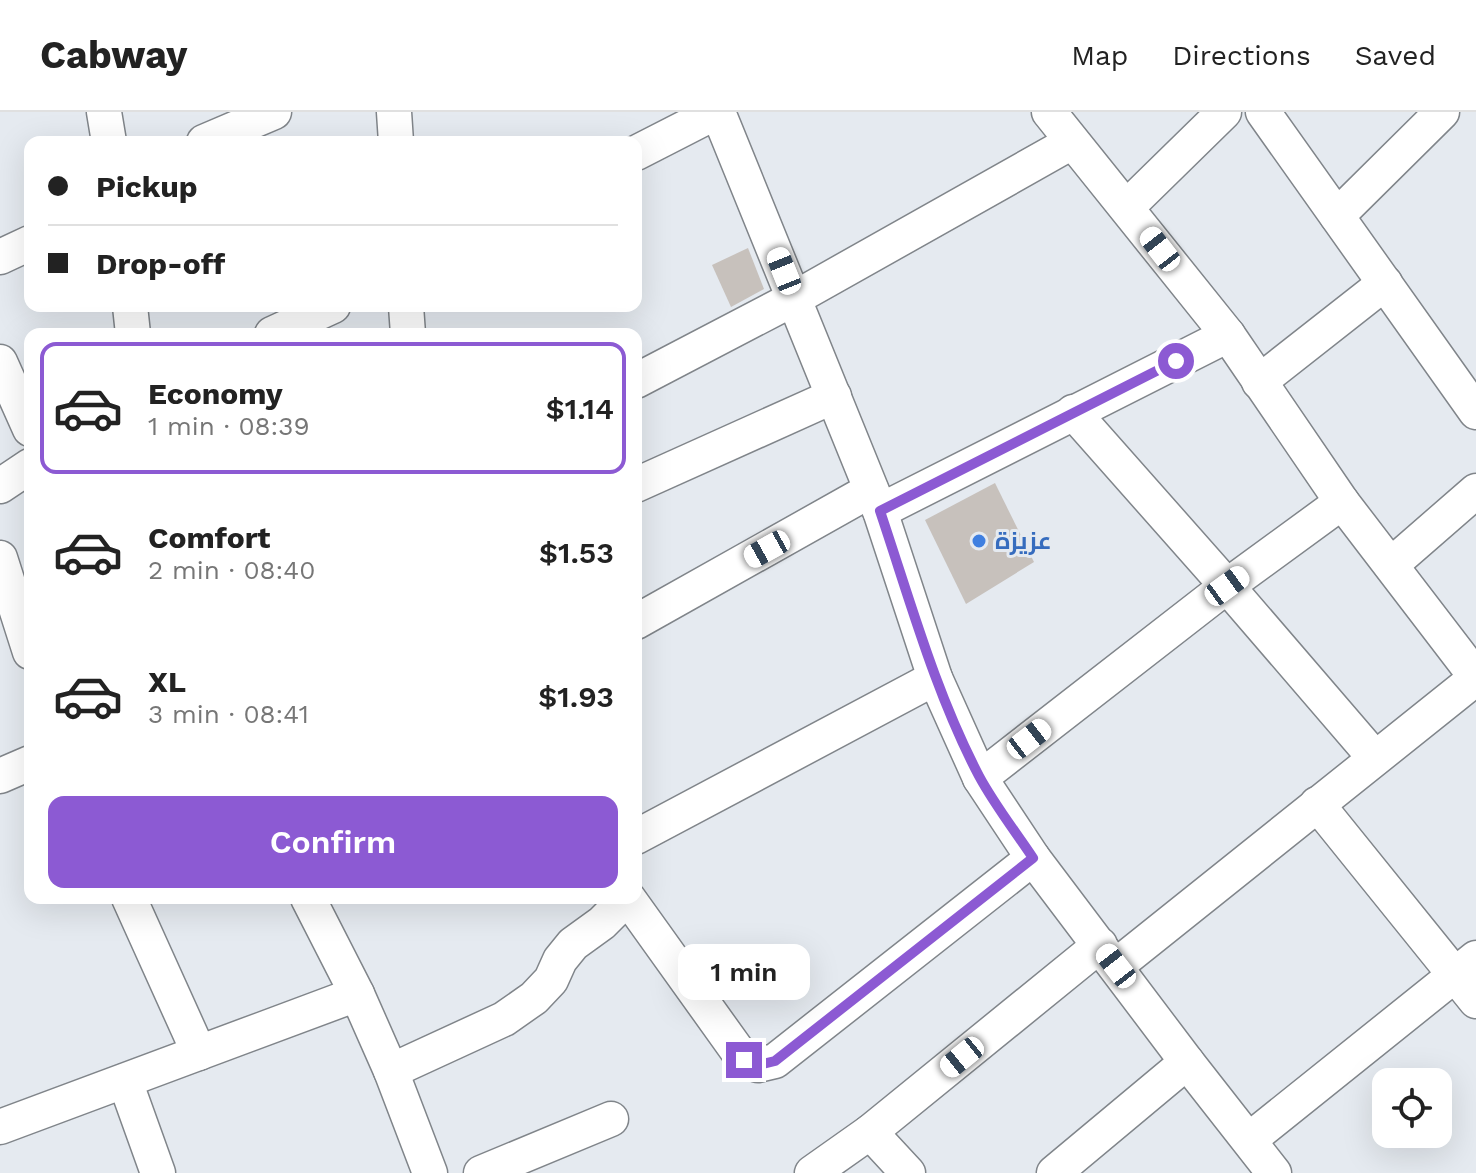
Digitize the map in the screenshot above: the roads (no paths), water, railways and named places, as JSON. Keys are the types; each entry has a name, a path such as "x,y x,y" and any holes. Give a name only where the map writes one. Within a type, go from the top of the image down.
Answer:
{"street":[{"path":"104,112 108,136"},
{"path":"218,136 274,112"},
{"path":"394,112 396,136"},
{"path":"642,150 717,112 876,500 935,678 980,778 1033,858 1274,1173"},
{"path":"812,1173 1317,804 1476,677 1342,502 1228,335 1049,112"},
{"path":"1127,207 1224,112"},
{"path":"1263,112 1385,283 1470,387"},
{"path":"1337,216 1442,112"},
{"path":"642,378 795,298 1072,142"},
{"path":"0,257 24,246"},
{"path":"1259,382 1385,283"},
{"path":"285,328 320,312"},
{"path":"642,619 876,500 1073,412 1228,335"},
{"path":"0,362 24,416"},
{"path":"642,482 834,396"},
{"path":"1073,412 1375,758"},
{"path":"0,486 24,470"},
{"path":"1391,565 1476,491"},
{"path":"980,778 1227,586 1342,502"},
{"path":"0,558 24,633"},
{"path":"642,834 935,678"},
{"path":"0,776 24,766"},
{"path":"1249,1140 1469,978 1317,804"},
{"path":"631,904 744,1060 758,1065 775,1061 1033,858"},
{"path":"132,904 199,1053"},
{"path":"311,904 357,994 391,1071 430,1173"},
{"path":"391,1071 504,1019 534,998 551,980 560,960 573,944 602,923 621,904"},
{"path":"0,1127 357,994"},
{"path":"1054,1173 1187,1062"},
{"path":"125,1081 158,1173"},
{"path":"481,1173 611,1119"},
{"path":"870,1132 908,1173"}],"place":[{"name":"عزيزة","path":"979,541"}]}
